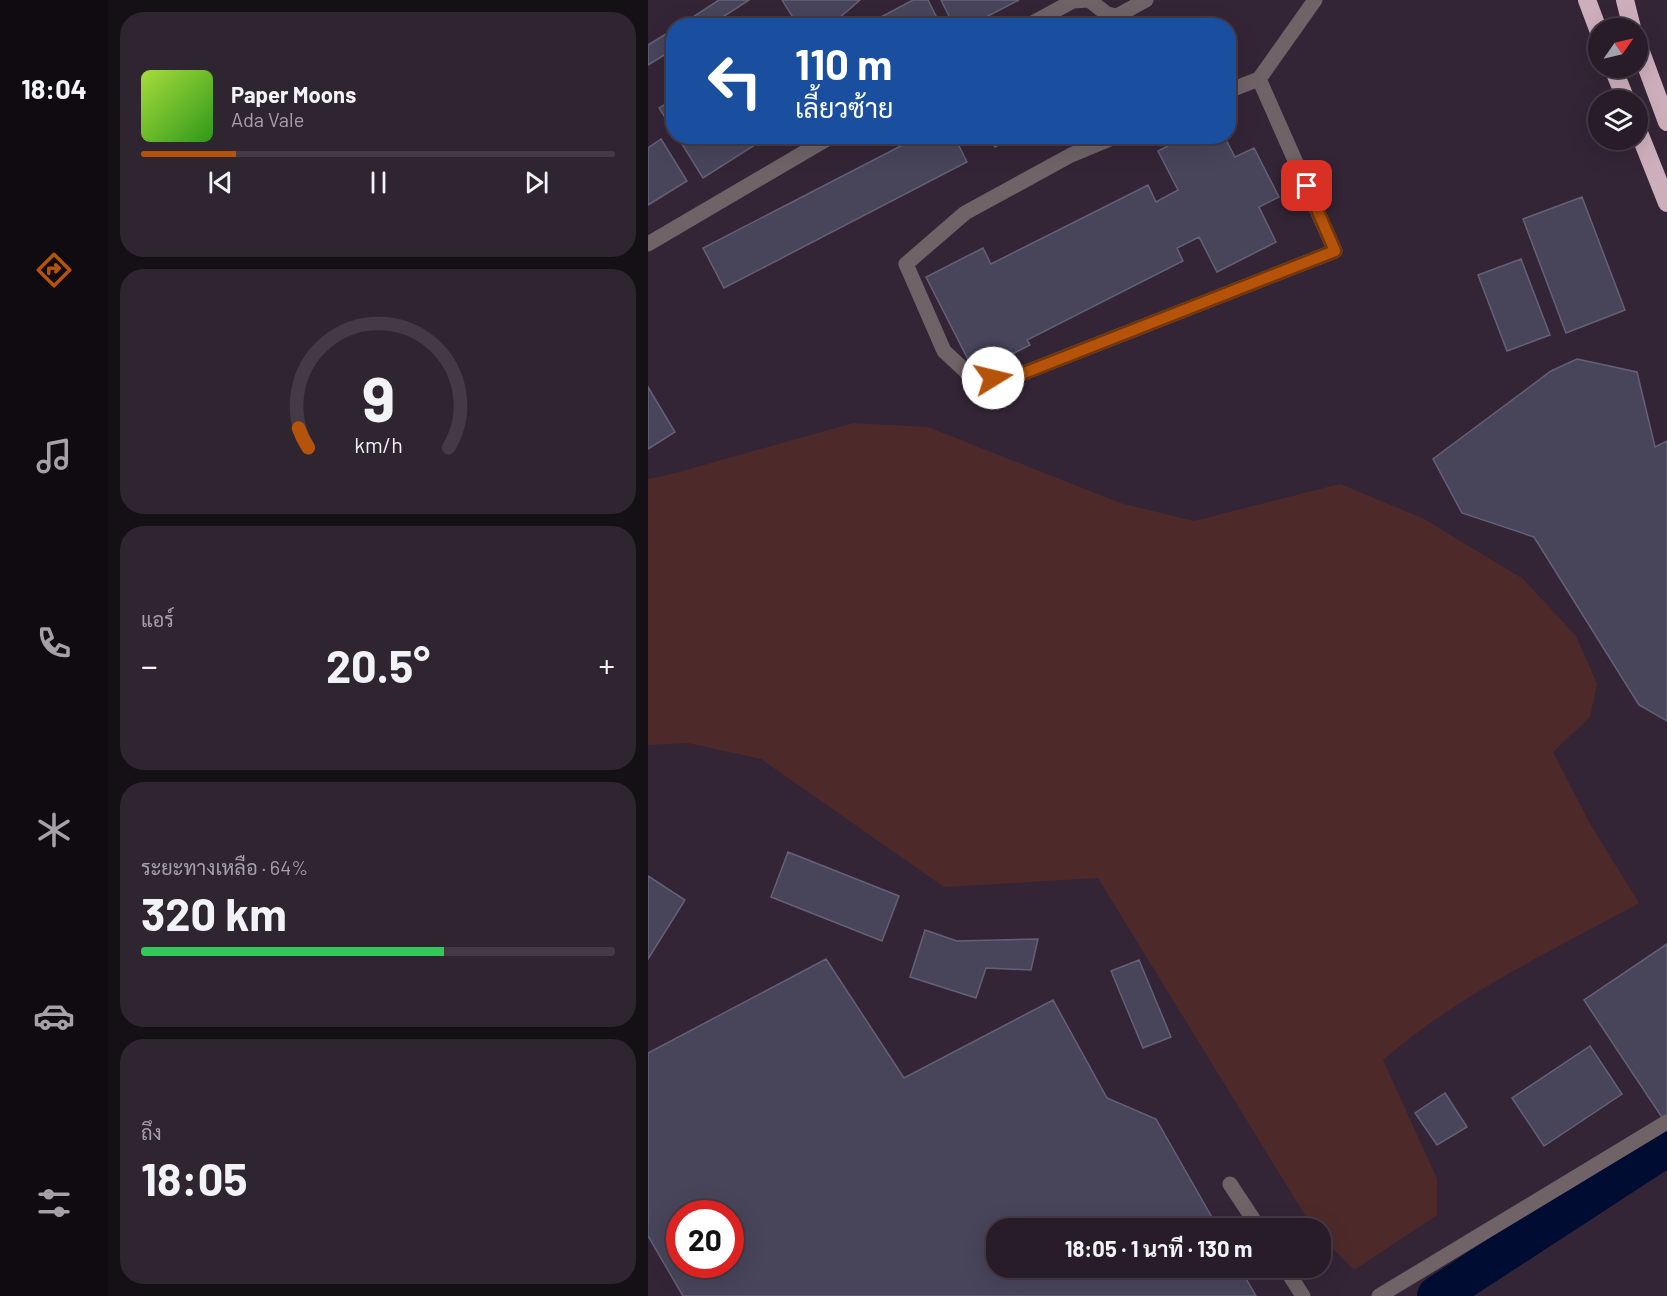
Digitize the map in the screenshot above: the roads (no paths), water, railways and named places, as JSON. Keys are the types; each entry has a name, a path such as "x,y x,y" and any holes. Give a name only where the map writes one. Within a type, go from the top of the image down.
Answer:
{"highway":[{"path":"1587,0 1594,18"},
{"path":"1625,0 1630,18"},
{"path":"1648,71 1667,122"},
{"path":"1646,150 1667,203"}],"street":[{"path":"1042,18 1073,1 1089,0 1107,14 1117,16 1146,0"},
{"path":"1236,88 1259,79 1315,0"},
{"path":"1098,144 1071,155 965,213 906,264 944,351 974,379 1011,378 1335,251 1259,79"},
{"path":"648,244 818,144"},
{"path":"1379,1296 1667,1122"},
{"path":"1230,1184 1252,1218"},
{"path":"1291,1278 1303,1296"}],"waterway":[{"path":"1437,1296 1667,1146"}]}
